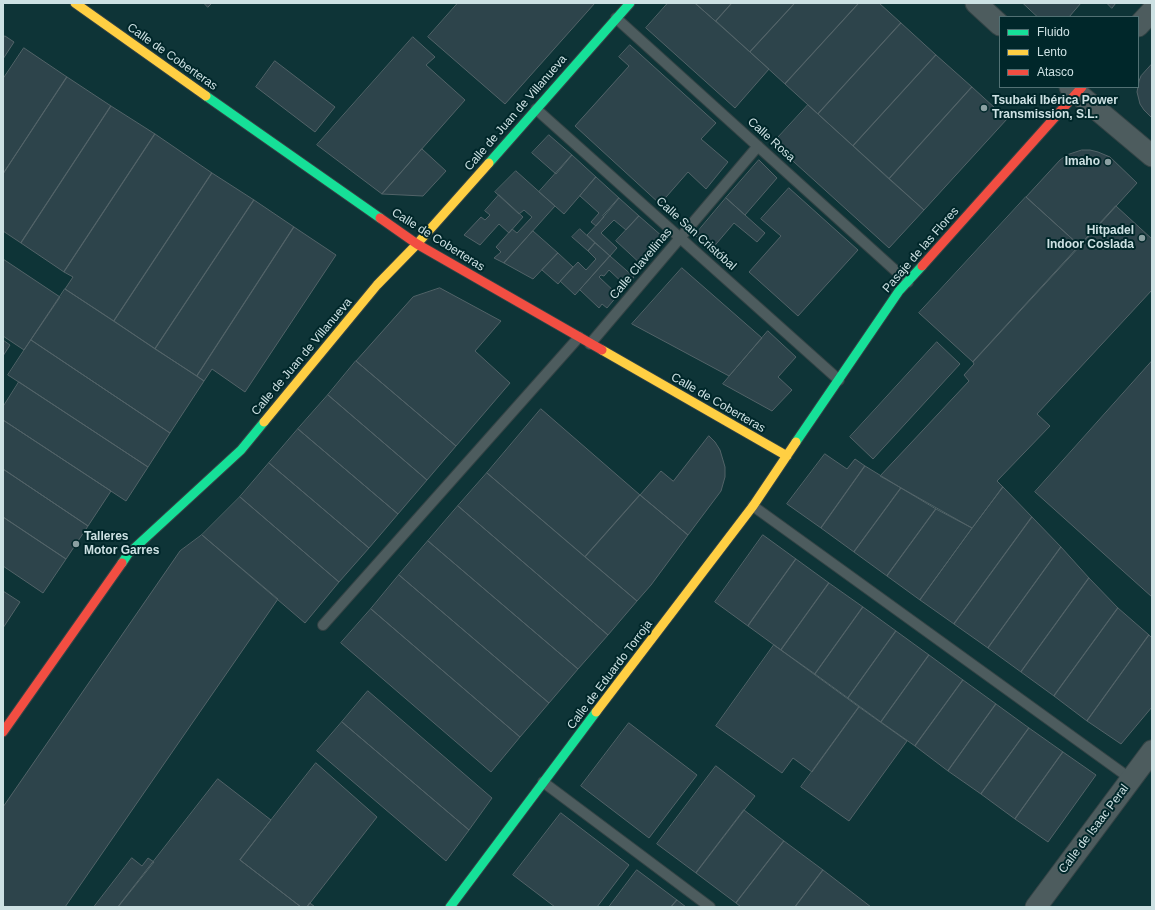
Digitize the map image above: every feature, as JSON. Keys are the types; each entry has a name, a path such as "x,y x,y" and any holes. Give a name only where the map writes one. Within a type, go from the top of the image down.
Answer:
{"street":[{"name":"Calle de Coberteras","path":"75,3 416,244 787,456"},
{"name":"Calle de Juan de Villanueva","path":"3,732 128,554 241,450 377,286 630,3"},
{"path":"976,3 999,24"},
{"path":"1139,25 1152,11"},
{"path":"1076,89 1152,156"},
{"name":"Pasaje de las Flores","path":"787,456 899,291 1076,89"},
{"name":"Calle de Eduardo Torroja","path":"450,907 753,506 787,456"},
{"name":"Calle de Isaac Peral","path":"1036,907 1152,751"}],"lane":[{"name":"Calle Rosa","path":"616,18 908,282"},
{"name":"Calle San Cristóbal","path":"536,109 838,380"},
{"name":"Calle Clavellinas","path":"590,344 758,146"},
{"path":"323,625 579,337"},
{"path":"753,506 1131,779"},
{"path":"543,782 710,907"}],"shaded area":[{"path":"3,3 1152,3 1152,907 3,907"}],"building":[{"path":"204,3 212,3 208,7"},
{"path":"458,3 595,3 505,104 428,37"},
{"path":"668,3 695,3 769,69 735,108 646,28"},
{"path":"695,3 732,3 716,21"},
{"path":"732,3 795,3 750,52 716,21"},
{"path":"795,3 859,3 785,84 750,52"},
{"path":"859,3 879,3 901,23 818,114 785,84"},
{"path":"1023,3 1081,3 1070,16 1037,16"},
{"path":"1107,3 1116,3 1112,8"},
{"path":"901,23 936,55 853,146 818,114"},
{"path":"5,36 14,42 3,59 3,39"},
{"path":"413,37 435,57 426,65 465,100 382,194 317,145"},
{"path":"630,45 716,123 701,139 728,162 706,189 688,172 660,204 575,126 629,66 619,57"},
{"path":"24,48 67,77 3,174 3,79"},
{"path":"936,55 972,87 889,179 853,146"},
{"path":"275,61 335,107 315,132 256,87"},
{"path":"1152,64 1152,118 1140,104 1137,92 1141,76"},
{"path":"67,77 111,106 21,243 3,231 3,174"},
{"path":"972,87 1007,119 924,210 889,179"},
{"path":"808,105 924,210 889,248 773,143"},
{"path":"111,106 155,134 64,272 21,243"},
{"path":"155,134 212,173 114,321 65,289 73,277 64,272"},
{"path":"549,135 572,155 556,174 532,153"},
{"path":"422,149 446,171 423,196 382,194"},
{"path":"1082,150 1098,152 1110,157 1137,183 1080,246 1026,197 1060,160 1067,155"},
{"path":"572,155 596,177 564,214 539,192"},
{"path":"759,160 777,178 745,215 726,198"},
{"path":"516,171 555,206 504,263 494,258 501,252 496,247 512,229 517,233 532,217 524,210 519,214 495,192"},
{"path":"212,173 254,200 155,349 114,321"},
{"path":"596,177 619,198 596,226 591,222 599,213 580,196"},
{"path":"789,188 858,250 798,316 749,272 781,236 761,219"},
{"path":"499,195 523,217 509,233 499,224 480,245 464,235 481,217 485,220 490,215 485,211"},
{"path":"1026,197 1080,246 973,362 919,313"},
{"path":"619,198 639,216 626,230 614,220 601,233 617,248 610,256 587,235"},
{"path":"726,198 765,233 757,242 734,223 711,250 695,235"},
{"path":"254,200 294,227 197,376 155,349"},
{"path":"1116,206 1152,239 1152,290 1037,414 1050,426 997,481 1003,487 972,528 880,476 969,381 964,375 974,364 973,362"},
{"path":"639,216 663,237 663,243 643,266 616,241"},
{"path":"294,227 336,255 245,392 212,369 204,381 197,376"},
{"path":"580,229 595,243 588,251 572,237"},
{"path":"533,231 558,253 533,279 504,263"},
{"path":"595,243 610,256 575,295 560,281 578,262 586,270 596,259 588,251"},
{"path":"558,253 573,267 558,284 542,270"},
{"path":"610,256 634,277 626,286 609,270 604,276 601,275 599,277 618,295 607,308 602,304 599,308 580,290"},
{"path":"3,259 60,297 24,350 3,336"},
{"path":"682,268 762,338 729,376 632,324"},
{"path":"440,288 501,321 475,351 510,383 456,446 356,361 413,297"},
{"path":"65,289 204,381 170,433 31,340"},
{"path":"768,331 796,357 778,377 792,390 772,411 723,384"},
{"path":"3,340 10,345 3,356"},
{"path":"31,340 170,433 148,467 8,375"},
{"path":"937,342 960,364 873,459 850,437"},
{"path":"356,361 456,446 427,480 328,395"},
{"path":"1152,361 1152,597 1035,492"},
{"path":"19,382 148,467 126,501 3,420 3,407"},
{"path":"328,395 427,480 398,514 298,429"},
{"path":"541,409 640,495 585,557 487,473"},
{"path":"3,420 111,491 88,526 3,469"},
{"path":"298,429 398,514 369,548 269,463"},
{"path":"709,436 720,450 725,467 725,477 721,491 688,535 640,495 661,471 673,481"},
{"path":"825,454 847,469 855,459 865,466 821,528 787,504"},
{"path":"269,463 369,548 339,582 240,497"},
{"path":"865,466 901,488 854,552 821,528"},
{"path":"3,469 88,526 66,559 3,517"},
{"path":"487,473 637,601 608,635 458,506"},
{"path":"1003,487 1032,517 954,624 920,600"},
{"path":"901,488 936,509 887,576 854,552"},
{"path":"640,495 688,535 651,585 637,601 585,557"},
{"path":"240,497 339,582 305,623 202,535"},
{"path":"458,506 608,635 578,669 428,541"},
{"path":"936,509 972,528 920,600 887,576"},
{"path":"3,517 66,559 43,593 3,566"},
{"path":"1032,517 1061,547 988,648 954,624"},
{"path":"202,535 278,599 65,907 3,907 3,807 180,551"},
{"path":"763,535 796,559 748,626 715,602"},
{"path":"428,541 578,669 549,703 399,575"},
{"path":"1061,547 1089,578 1021,672 988,648"},
{"path":"796,559 829,583 781,650 748,626"},
{"path":"399,575 549,703 520,737 371,609"},
{"path":"1089,578 1118,608 1054,696 1021,672"},
{"path":"829,583 863,607 815,674 781,650"},
{"path":"3,591 20,602 3,628"},
{"path":"863,607 896,631 848,698 815,674"},
{"path":"1118,608 1149,635 1087,721 1054,696"},
{"path":"371,609 520,737 491,772 341,643"},
{"path":"896,631 929,655 881,722 848,698"},
{"path":"1149,635 1152,638 1152,707 1121,744 1087,721"},
{"path":"774,645 859,707 812,772 793,758 782,773 716,726"},
{"path":"929,655 963,680 915,746 881,722"},
{"path":"963,680 996,704 948,771 915,746"},
{"path":"368,691 492,798 469,830 342,722"},
{"path":"996,704 1029,728 981,794 948,771"},
{"path":"859,707 907,741 849,821 801,787"},
{"path":"342,722 469,830 446,861 317,751"},
{"path":"629,723 697,775 649,838 581,786"},
{"path":"1029,728 1063,752 1015,819 981,794"},
{"path":"1063,752 1096,775 1048,842 1015,819"},
{"path":"316,763 377,817 307,907 301,907 240,860"},
{"path":"716,766 755,796 696,873 657,844"},
{"path":"218,779 271,820 240,860 301,907 118,907"},
{"path":"744,810 784,841 736,903 696,873"},
{"path":"561,813 629,865 597,907 555,907 513,875"},
{"path":"784,841 823,870 795,907 741,907 736,903"},
{"path":"132,858 142,866 148,858 154,862 118,907 94,907"},
{"path":"637,870 677,900 671,907 609,907"},
{"path":"823,870 871,907 795,907"},
{"path":"677,900 686,907 671,907"},
{"path":"310,903 315,907 307,907"}],"traffic: fast":[{"path":"489,163 630,3"},
{"path":"206,96 380,218"},
{"path":"796,442 899,291 922,266"},
{"path":"122,563 128,554 241,450 264,422"},
{"path":"450,907 596,712"}],"traffic: slow":[{"path":"75,3 206,96"},
{"path":"264,422 377,285 417,244 489,163"},
{"path":"602,350 787,456"},
{"path":"596,712 753,506 796,442"}],"traffic: jam":[{"path":"922,266 1081,88"},
{"path":"380,218 417,244 602,350"},
{"path":"3,732 122,563"}],"place":[{"name":"Tsubaki Ibérica Power Transmission, S.L.","path":"984,108"},
{"name":"Imaho","path":"1108,162"},
{"name":"Hitpadel Indoor Coslada","path":"1142,238"},
{"name":"Talleres Motor Garres","path":"76,544"}]}
